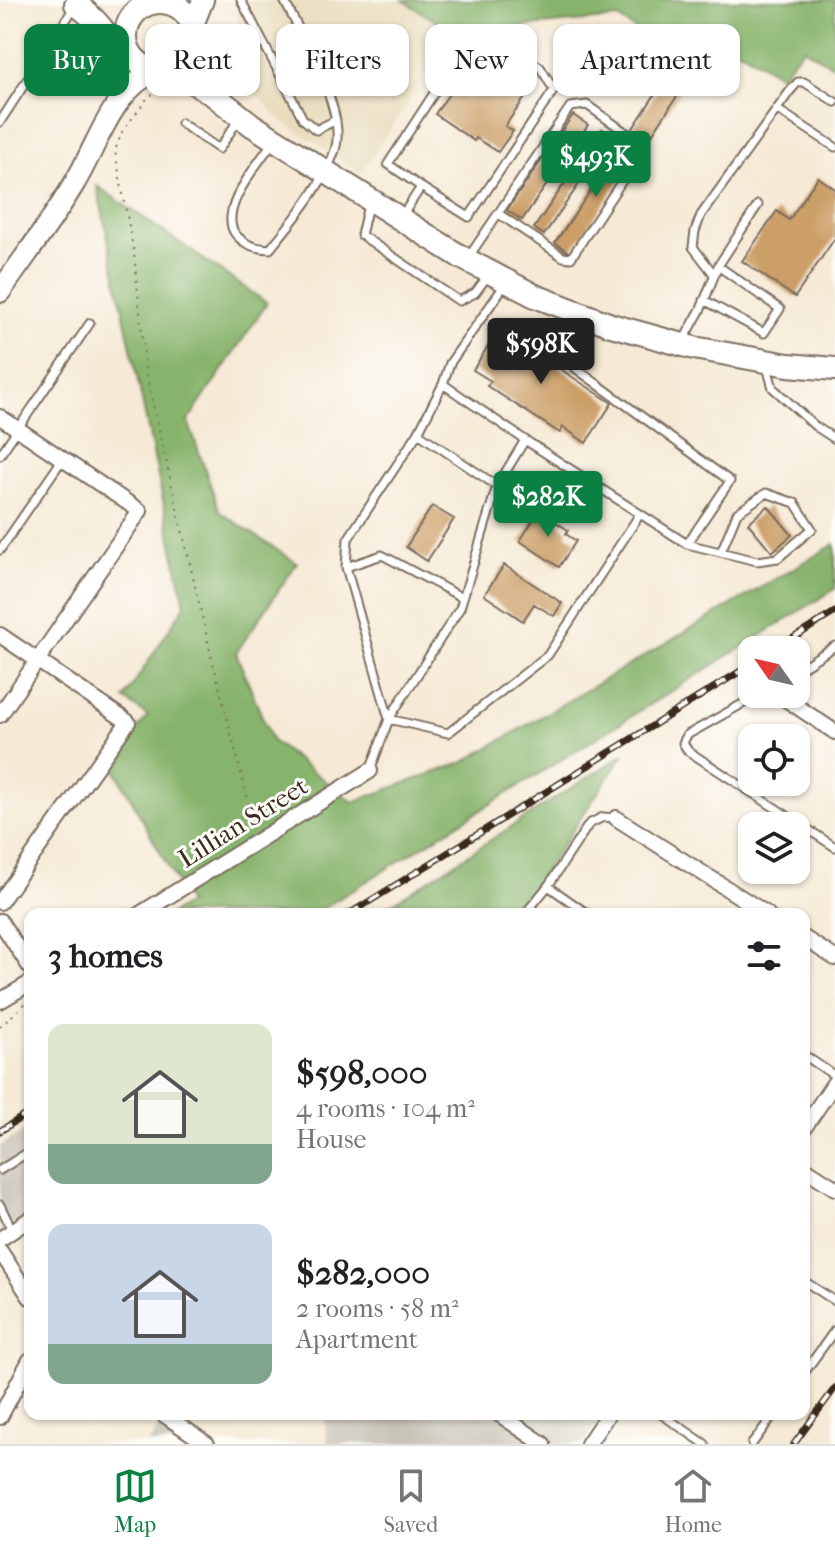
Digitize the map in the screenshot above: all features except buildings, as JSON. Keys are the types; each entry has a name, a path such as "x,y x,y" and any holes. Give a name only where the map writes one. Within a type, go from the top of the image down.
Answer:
{"main road":[{"path":"73,2 107,15 114,24"},
{"path":"73,2 98,24"},
{"path":"129,32 140,2 175,2 200,23 208,78 227,98 275,137"},
{"path":"129,44 138,62 145,65"},
{"path":"0,292 75,183 123,94 145,76"},
{"path":"75,183 94,131 112,96"},
{"path":"215,96 240,117 467,260 578,312 681,345 766,361 835,369"}],"street":[{"path":"0,417 140,511 0,715"},
{"path":"0,635 128,722 0,902"},
{"path":"799,708 835,732"},
{"name":"Lillian Street","path":"150,908 370,771"},
{"path":"616,818 758,908"},
{"path":"0,921 24,958"},
{"path":"810,942 835,958"},
{"path":"0,1001 24,990"},
{"path":"810,1119 835,1079"},
{"path":"810,1172 835,1188"},
{"path":"6,1234 24,1223"},
{"path":"0,1251 24,1288"},
{"path":"0,1417 24,1371"},
{"path":"183,1420 207,1444"},
{"path":"508,1420 543,1444"},
{"path":"588,1444 604,1420"}],"lane":[{"path":"241,0 265,49 276,59"},
{"path":"275,137 233,204 228,218 233,232 247,245 270,249 297,216 337,148 334,105 324,93 309,63 284,0"},
{"path":"0,122 55,41 73,2"},
{"path":"498,39 540,67 554,90 469,217 421,187 388,164 464,47 498,39"},
{"path":"265,49 274,44"},
{"path":"704,300 764,333 780,309 715,269 693,247 695,231 701,215 798,82 804,82 835,102"},
{"path":"295,96 303,119 316,130 336,120"},
{"path":"467,260 570,107 587,105 645,146 571,258 563,257 499,214"},
{"path":"778,110 835,147"},
{"path":"181,123 219,149 240,117"},
{"path":"400,218 421,187"},
{"path":"370,199 361,235 459,301 499,277"},
{"path":"681,345 704,300 715,269 758,205"},
{"path":"389,719 346,567 348,539 418,433 450,363 499,277"},
{"path":"578,312 574,333 574,367 730,481 687,544"},
{"path":"0,455 90,323"},
{"path":"766,361 773,388 815,426 835,439"},
{"path":"443,384 687,544 757,561 778,558 812,529 795,503 766,493 737,513 721,552"},
{"path":"418,433 497,486"},
{"path":"370,771 389,719 460,608 497,486 525,440"},
{"path":"0,550 63,459"},
{"path":"389,719 448,733 548,655 640,514"},
{"path":"346,567 382,555 463,598"},
{"path":"810,662 835,646"},
{"path":"738,706 687,735 683,743 688,751 835,847"},
{"path":"530,908 589,824 603,817 616,818"},
{"path":"548,886 579,908"},
{"path":"810,1060 835,1079"},
{"path":"0,1170 24,1155"},
{"path":"0,1205 6,1234"},
{"path":"810,1285 835,1301"},
{"path":"810,1365 835,1330"},
{"path":"670,1420 705,1444"},
{"path":"752,1444 770,1420"}],"path":[{"path":"149,96 122,132 115,151 134,253 146,374 211,655 254,823 243,837"},
{"path":"0,1027 24,1007"}],"shaded area":[{"path":"235,0 403,0 440,24 425,24 425,77 361,173 281,120 259,96 260,24 238,24"},
{"path":"24,1132 24,1229 0,1244 0,1146"},
{"path":"165,1420 201,1444 148,1444"},
{"path":"325,1420 599,1420 583,1444 328,1444"}],"green space":[{"path":"403,0 835,0 835,67 803,48 781,76 740,50 740,24 627,24 618,18 537,25 440,24"},
{"path":"97,186 267,303 188,421 220,512 297,563 236,653 272,741 353,802 464,762 835,544 835,589 760,636 738,636 738,650 324,908 180,908 188,903 111,762 148,716 124,699 185,605"},
{"path":"624,754 520,908 385,908"}],"railway":[{"path":"796,636 835,612"},
{"path":"359,908 738,673"},
{"path":"0,1131 24,1116"},
{"path":"794,1444 835,1388"}]}
